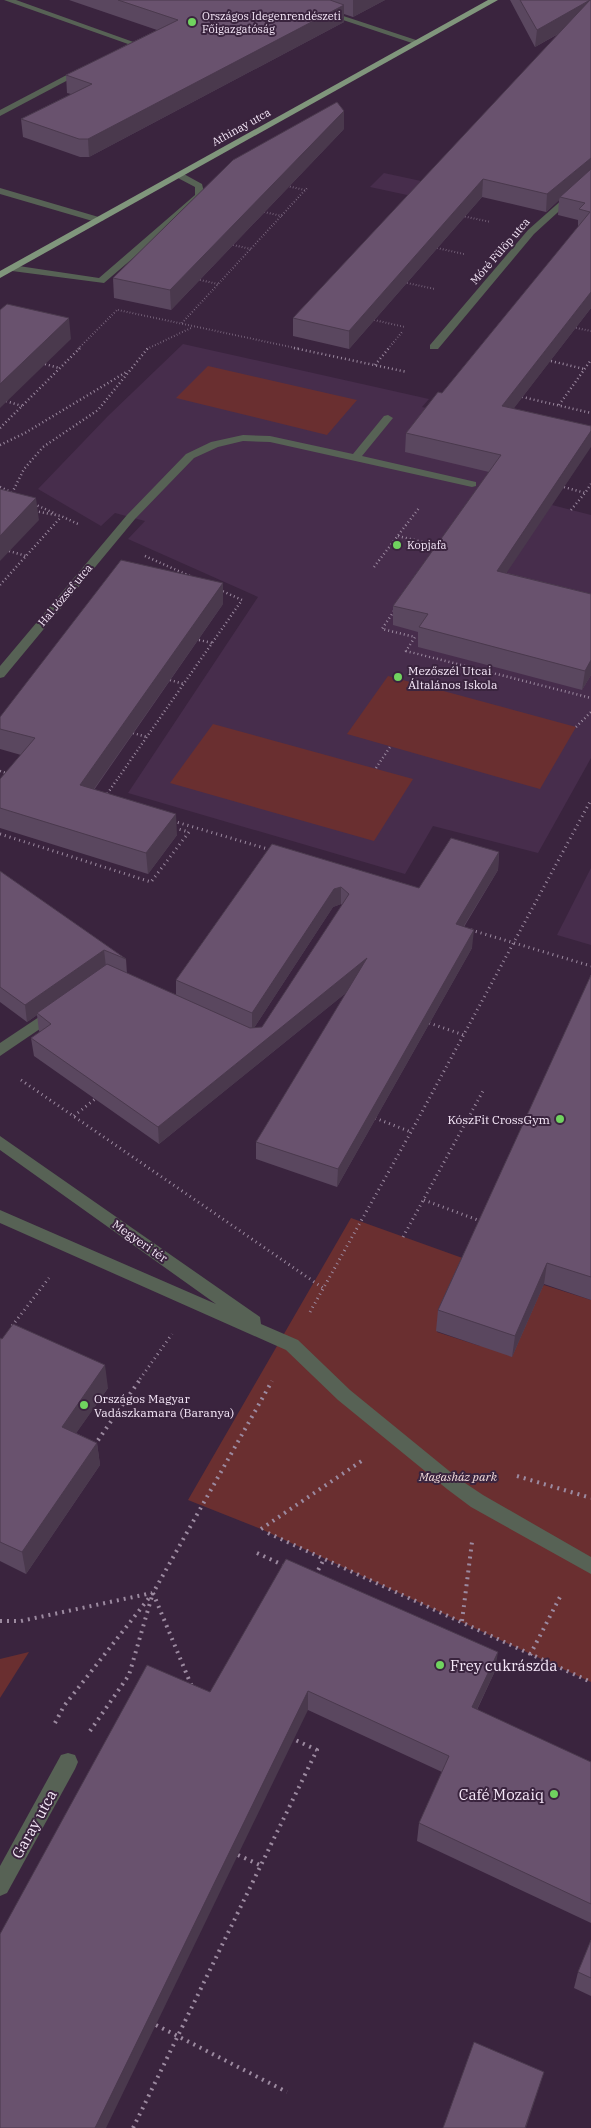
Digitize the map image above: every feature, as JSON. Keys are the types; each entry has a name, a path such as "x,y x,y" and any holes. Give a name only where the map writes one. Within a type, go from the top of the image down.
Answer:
{"main road":[{"name":"Athinay utca","path":"0,275 494,0"}],"street":[{"path":"8,0 135,44 110,57"},
{"path":"287,0 418,42"},
{"path":"0,113 93,66"},
{"path":"12,268 101,281 200,196 199,186 179,175"},
{"name":"Móré Fülöp utca","path":"434,347 532,232 591,177"},
{"path":"0,191 99,220"},
{"path":"356,457 388,418"},
{"name":"Hal József utca","path":"0,674 131,517 190,456 215,444 243,438 270,439 472,484"},
{"path":"0,1051 69,1001"},
{"name":"Megyeri tér","path":"0,1142 286,1343"},
{"path":"0,1216 286,1343 395,1438 477,1501 585,1562"},
{"name":"Garay utca","path":"0,1886 68,1762"}],"path":[{"path":"287,186 306,190"},
{"path":"182,324 308,187"},
{"path":"264,212 282,216"},
{"path":"455,215 491,222"},
{"path":"233,245 250,249"},
{"path":"437,248 464,254"},
{"path":"200,280 218,284"},
{"path":"407,283 436,289"},
{"path":"110,308 414,373"},
{"path":"0,428 118,310"},
{"path":"374,320 406,327"},
{"path":"12,493 24,469 44,447 98,410 149,346 195,326"},
{"path":"576,328 591,331"},
{"path":"551,361 585,370"},
{"path":"559,405 591,362"},
{"path":"45,364 60,368"},
{"path":"0,445 25,433 131,369"},
{"path":"510,394 591,412"},
{"path":"6,401 22,406"},
{"path":"374,567 442,477"},
{"path":"571,510 591,484"},
{"path":"0,487 20,497"},
{"path":"564,487 585,493"},
{"path":"28,501 198,580"},
{"path":"34,511 61,516"},
{"path":"0,585 61,516"},
{"path":"398,536 440,546 435,553"},
{"path":"9,551 26,556"},
{"path":"102,801 242,600 216,588"},
{"path":"398,606 382,629 415,637 406,651 590,698 591,693"},
{"path":"198,640 212,643"},
{"path":"170,680 184,684"},
{"path":"576,727 591,712"},
{"path":"133,733 146,738"},
{"path":"376,768 390,747"},
{"path":"0,771 19,776"},
{"path":"50,1732 64,1706 153,1593 286,1343 323,1288 412,1132 591,800"},
{"path":"173,821 276,851"},
{"path":"0,834 152,882 189,832 171,827"},
{"path":"469,929 591,966"},
{"path":"429,1023 464,1035"},
{"path":"15,1076 323,1288"},
{"path":"403,1237 483,1091"},
{"path":"74,1117 95,1099"},
{"path":"375,1118 412,1132"},
{"path":"424,1200 486,1223"},
{"path":"9,1330 72,1248"},
{"path":"91,1450 194,1303"},
{"path":"261,1529 395,1438"},
{"path":"537,1482 591,1498"},
{"path":"462,1621 477,1501"},
{"path":"268,1533 591,1682"},
{"path":"257,1553 289,1567"},
{"path":"305,1575 314,1578 324,1559"},
{"path":"530,1655 585,1562"},
{"path":"0,1621 20,1621 153,1593"},
{"path":"153,1593 195,1694"},
{"path":"68,1762 130,1675 153,1593"},
{"path":"133,2128 317,1750 282,1734"},
{"path":"238,1855 262,1866"},
{"path":"156,2025 287,2092"}],"shaded area":[{"path":"384,173 435,184 421,198 370,187"},
{"name":"Mezőszél Utcai Általános Iskola","path":"183,344 429,399 422,407 591,446 552,505 591,515 591,758 538,853 433,826 405,874 128,793 258,597 128,539 145,521 115,513 101,526 38,489 108,416"},
{"path":"591,868 591,945 557,935"}],"green space":[{"path":"208,366 357,400 327,435 176,398"},
{"path":"388,676 576,727 540,789 347,734"},
{"path":"213,724 413,779 374,841 170,783"},
{"name":"Magasház park","path":"351,1218 468,1260 437,1332 480,1346 544,1285 591,1300 591,1682 261,1529 188,1500"},
{"path":"29,1652 0,1698 0,1659"}],"building":[{"path":"118,0 330,0 344,5 88,139 79,139 21,119 92,84 66,75 178,20"},
{"path":"520,0 590,0 537,30"},
{"path":"590,0 591,158 547,194 483,179 349,331 293,318"},
{"path":"337,102 344,111 170,290 113,278 233,160"},
{"path":"591,169 591,292 502,406 591,426 591,431 497,571 591,594 591,660 585,671 419,627 428,614 393,606 501,455 406,433 438,392 442,393 590,212 579,209 585,203 560,197"},
{"path":"7,304 69,318 0,384 0,310"},
{"path":"0,489 36,498 0,536"},
{"path":"121,560 223,583 80,785 176,814 146,853 0,808 0,779 35,738 0,729 0,717"},
{"path":"451,838 499,852 456,924 474,930 338,1169 256,1142 367,958 158,1127 31,1038 51,1024 37,1013 107,964 250,1028 262,1027 349,894 341,887 334,889 252,1013 176,980 272,844 419,888"},
{"path":"0,871 126,959 104,950 25,1005 0,987"},
{"path":"591,975 591,1277 547,1263 515,1336 438,1310"},
{"path":"13,1324 105,1365 62,1427 97,1443 22,1552 0,1542 0,1338 2,1339"},
{"path":"286,1559 498,1652 472,1707 591,1762 591,1904 419,1823 449,1756 308,1691 95,2128 0,2128 0,1934 147,1665 210,1692"},
{"path":"591,1940 591,1978 578,1972"},
{"path":"474,2042 544,2072 525,2128 443,2128"}],"place":[{"name":"Országos Idegenrendészeti Főigazgatóság","path":"192,22"},
{"name":"Kopjafa","path":"397,545"},
{"name":"Mezőszél Utcai Általános Iskola","path":"398,677"},
{"name":"KószFit CrossGym","path":"560,1119"},
{"name":"Országos Magyar Vadászkamara (Baranya)","path":"84,1405"},
{"name":"Frey cukrászda","path":"440,1665"},
{"name":"Café Mozaiq","path":"554,1794"}]}
